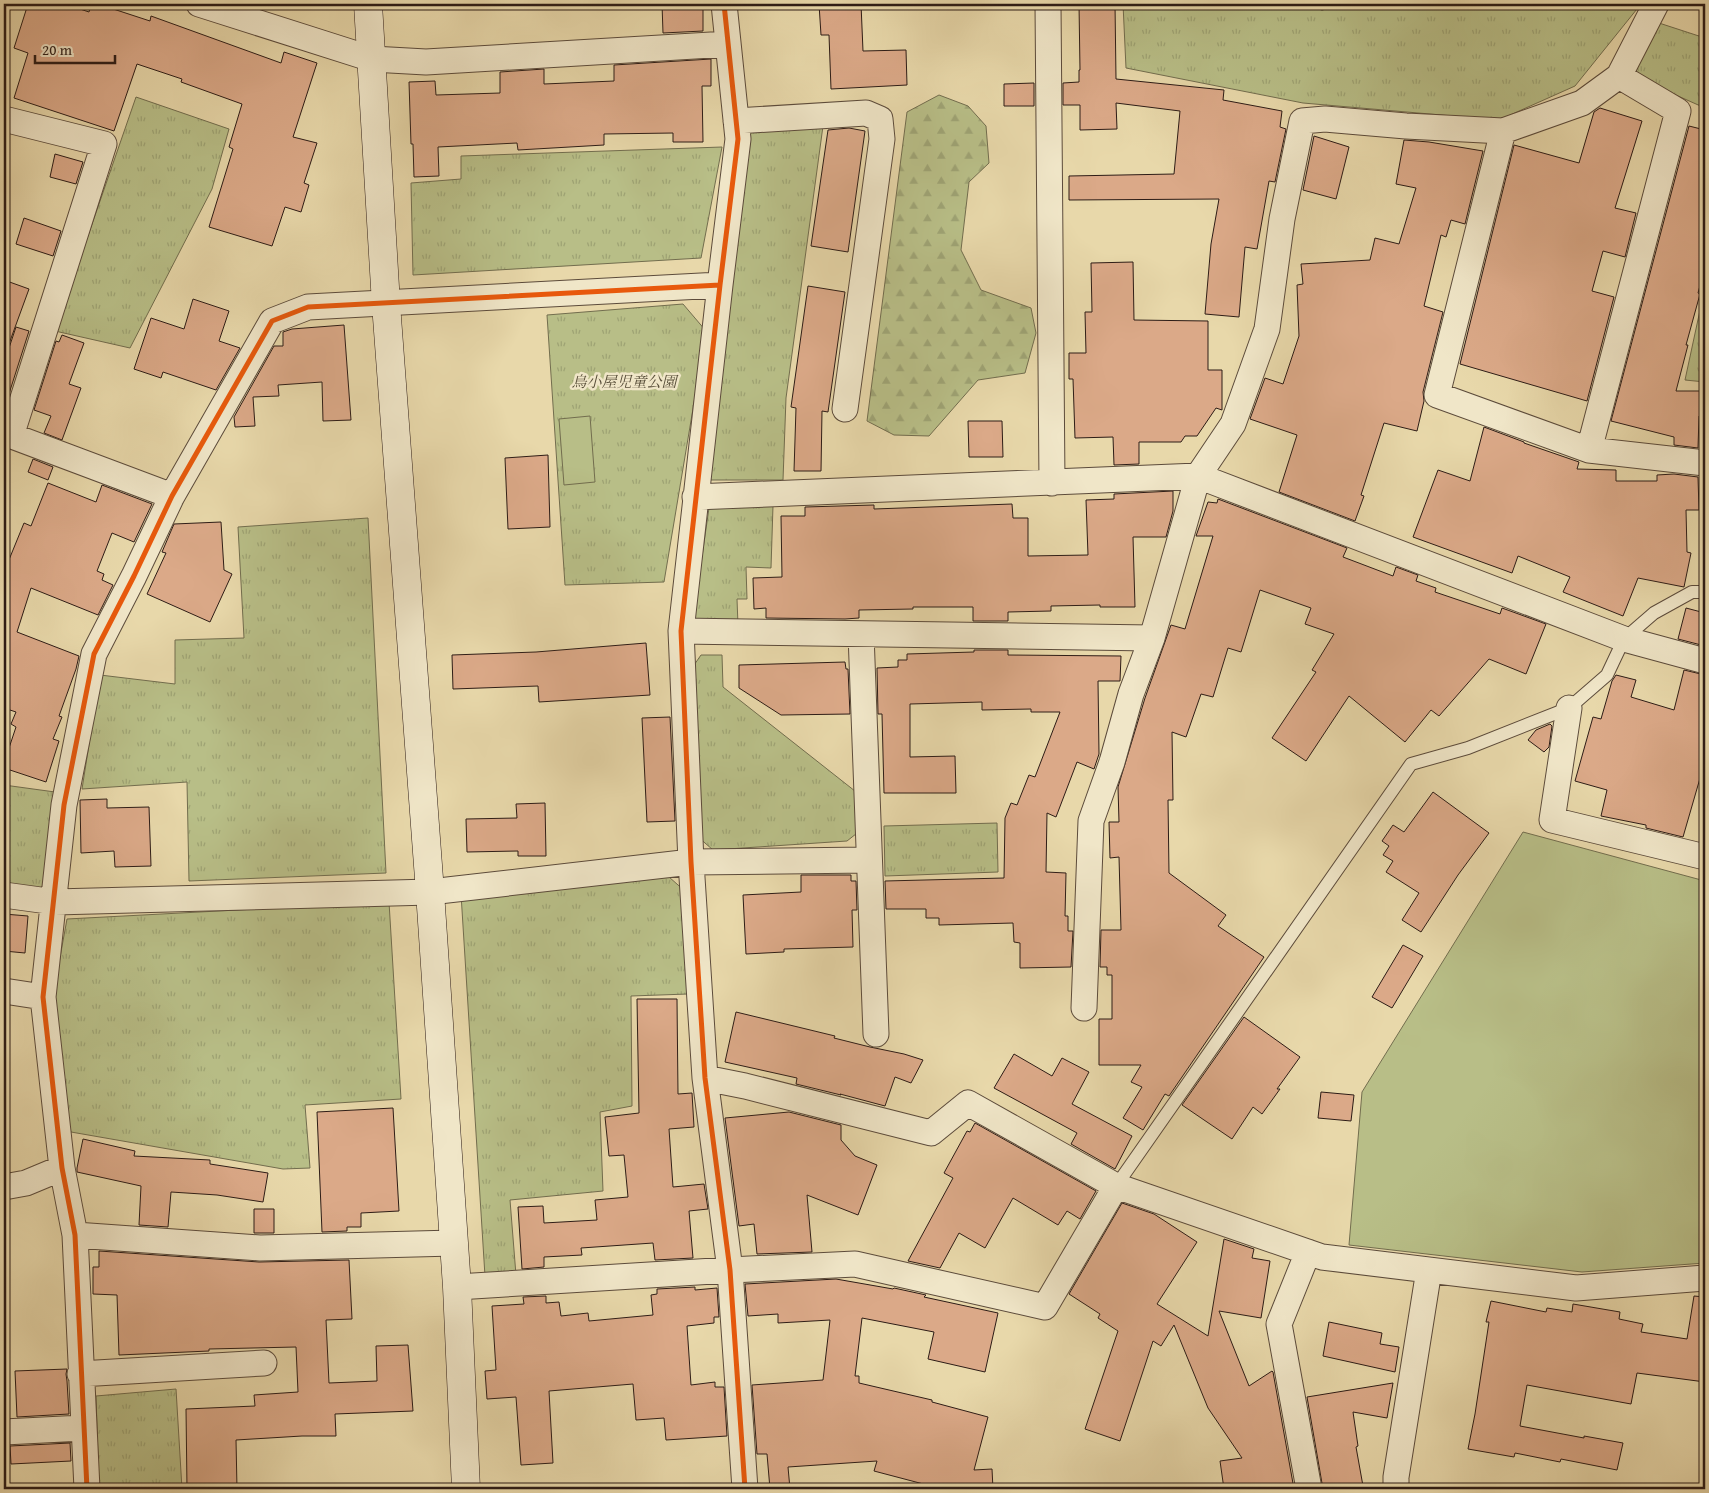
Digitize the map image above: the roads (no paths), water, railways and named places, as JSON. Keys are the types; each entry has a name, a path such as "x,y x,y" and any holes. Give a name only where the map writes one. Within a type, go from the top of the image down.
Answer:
{"street":[{"path":"199,4 372,59 426,62 728,44"},
{"path":"368,4 386,304 458,1287 466,1489"},
{"path":"724,4 738,139 695,497 681,631 691,862 706,1078 730,1270 745,1489"},
{"path":"1048,4 1052,483"},
{"path":"1084,1008 1091,821 1112,762 1131,694 1152,638 1198,476 1233,424 1267,328 1282,219 1302,121 1325,119 1406,126 1503,131 1582,103 1619,76 1656,4"},
{"path":"1590,450 1678,111 1619,76"},
{"path":"736,120 866,113 880,119 882,139 846,409"},
{"path":"4,119 104,144 7,434 172,496"},
{"path":"1503,131 1437,395 1590,450 1705,463"},
{"path":"87,1489 80,1374 75,1235 62,1168 43,997 55,902 64,805 94,654 172,496 272,321 308,307 720,285"},
{"path":"695,497 1198,476 1624,639 1705,661"},
{"path":"681,631 1152,638"},
{"path":"861,634 876,1034"},
{"path":"1569,708 1552,820 1705,857"},
{"path":"4,895 55,902 430,892 691,862 869,860"},
{"path":"4,991 43,997"},
{"path":"706,1078 931,1133 968,1103 1116,1186 1322,1257 1576,1288 1705,1278"},
{"path":"4,1187 26,1184 62,1168"},
{"path":"458,1287 855,1264 1045,1307 1116,1186"},
{"path":"75,1235 260,1248 454,1243"},
{"path":"1308,1252 1279,1324 1309,1489"},
{"path":"1396,1489 1396,1478 1429,1270"},
{"path":"80,1374 264,1362"},
{"path":"4,1432 83,1428"}],"lane":[{"path":"1116,1186 1411,764 1468,748 1569,708 1607,675 1624,639 1654,613 1692,592 1705,592"}],"park label":[{"name":"鳥小屋児童公園","path":"624,381"}]}
